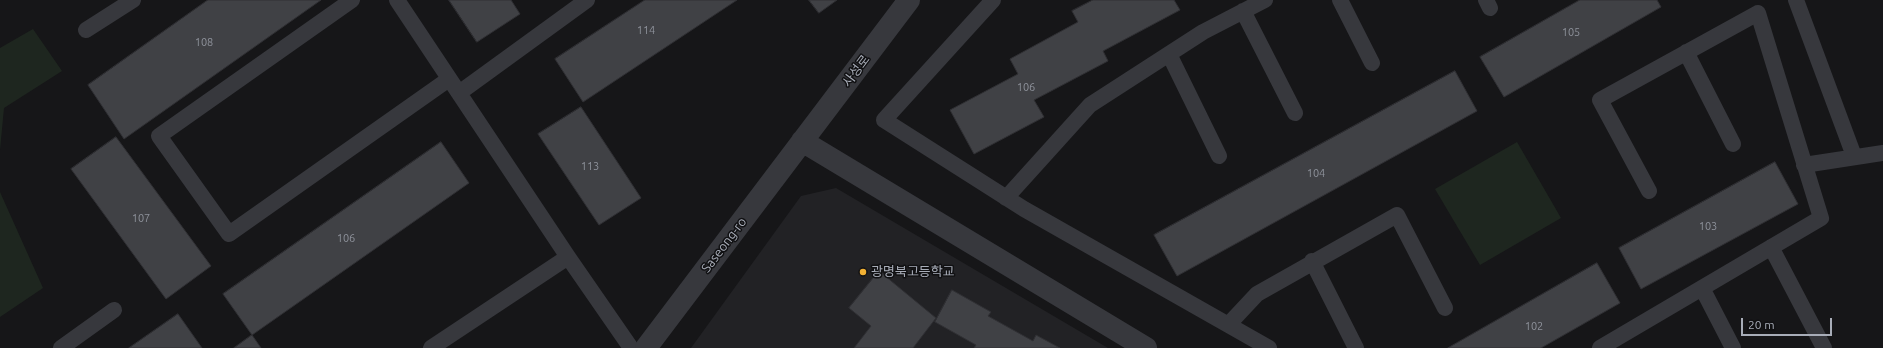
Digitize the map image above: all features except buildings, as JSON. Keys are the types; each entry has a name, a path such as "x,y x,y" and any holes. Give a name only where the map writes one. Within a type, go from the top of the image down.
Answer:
{"street":[{"name":"사성로","path":"802,141 909,0"},
{"name":"Saseong-ro","path":"646,348 802,141"},
{"path":"802,141 1146,348"}],"lane":[{"path":"86,30 133,0"},
{"path":"352,0 159,136 229,234 450,79"},
{"path":"397,0 568,257 631,348"},
{"path":"459,93 587,0"},
{"path":"993,0 884,120 1006,198 1269,348"},
{"path":"1006,198 1090,105 1203,32 1265,0"},
{"path":"1340,0 1372,63"},
{"path":"1796,0 1854,156"},
{"path":"1600,348 1821,218 1756,6 1686,52 1600,100 1649,191"},
{"path":"1243,11 1295,113"},
{"path":"1686,52 1734,144"},
{"path":"1169,54 1219,156"},
{"path":"1804,165 1854,156 1883,153"},
{"path":"1228,325 1257,294 1397,215 1445,308"},
{"path":"1771,247 1824,348"},
{"path":"431,348 568,257"},
{"path":"1312,262 1356,348"},
{"path":"1702,288 1733,348"},
{"path":"61,348 114,310"}],"shaded area":[{"path":"33,29 62,71 4,108 0,150 0,48"},
{"path":"1517,142 1561,218 1480,265 1435,189"},
{"name":"광명북고등학교","path":"836,188 1108,348 691,348 801,196"},
{"path":"0,192 43,288 0,317"}],"place":[{"name":"광명북고등학교","path":"863,272"}]}
